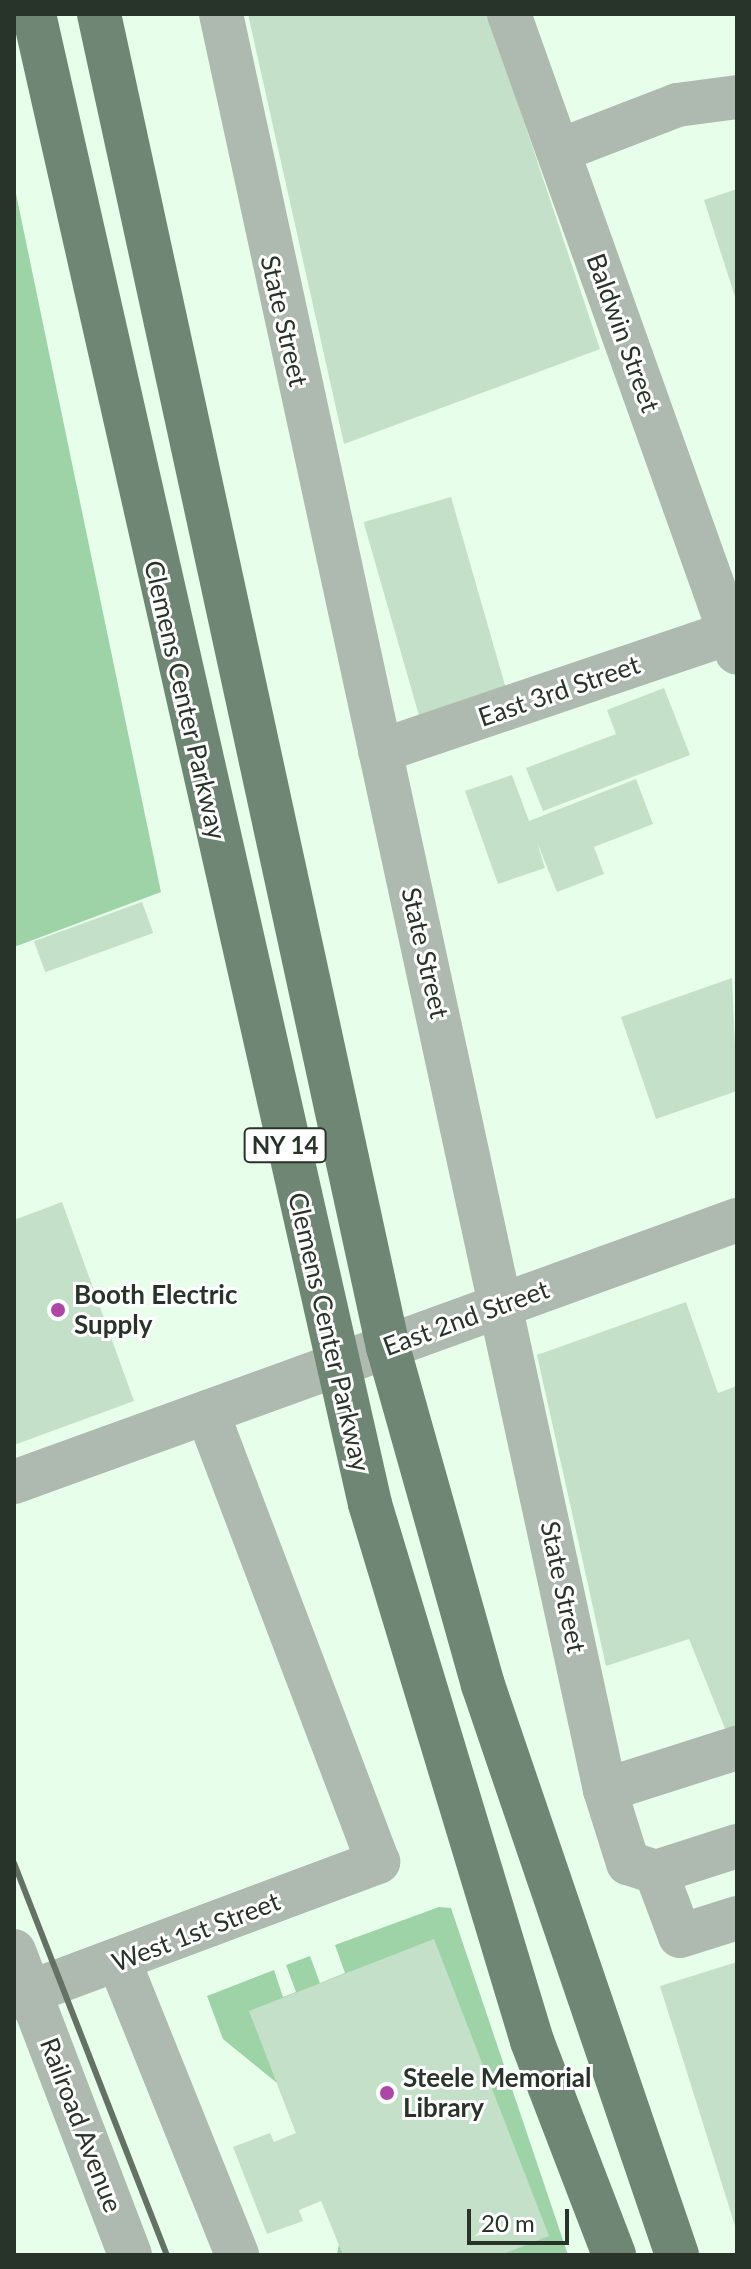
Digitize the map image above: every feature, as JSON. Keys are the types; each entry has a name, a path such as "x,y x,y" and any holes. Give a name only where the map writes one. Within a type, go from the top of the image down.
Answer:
{"main road":[{"name":"Clemens Center Parkway","path":"34,14 336,1367 419,1685 532,2041 614,2255"},
{"name":"Clemens Center Parkway","path":"99,14 388,1347 483,1685 677,2255"}],"street":[{"name":"State Street","path":"221,14 380,751 504,1304 605,1790 628,1863 656,1872"},
{"name":"Baldwin Street","path":"509,14 735,639"},
{"path":"558,151 677,105 737,97"},
{"name":"East 3rd Street","path":"380,751 735,639"},
{"name":"East 2nd Street","path":"14,1482 737,1220"},
{"name":"West 1st Street","path":"22,1995 378,1862 207,1412"},
{"path":"605,1790 737,1748"},
{"path":"737,1846 656,1872 680,1936 737,1918"},
{"name":"Railroad Avenue","path":"14,1951 22,1995 130,2255"},
{"path":"119,1961 237,2255"}],"green space":[{"path":"14,184 161,892 14,947"},
{"name":"Steele Memorial Library","path":"439,1907 451,1908 568,2255 337,2255 339,2244 277,2083 223,2039 207,1996 274,1970 283,1997 296,1992 286,1965 310,1956 320,1983 345,1973 335,1945"}],"building":[{"path":"248,14 488,14 600,349 344,444"},
{"path":"737,189 737,300 736,300 704,200"},
{"path":"451,497 506,690 419,715 364,522"},
{"path":"664,688 690,755 543,811 526,768 616,734 607,710"},
{"path":"512,775 529,821 636,779 653,824 594,847 604,874 557,892 537,842 545,868 498,884 465,791"},
{"path":"142,902 153,933 45,972 34,941"},
{"path":"732,978 737,1091 656,1119 621,1017"},
{"name":"Booth Electric Supply","path":"62,1202 134,1401 14,1445 14,1220"},
{"path":"686,1302 718,1393 737,1386 737,1733 728,1736 689,1639 606,1666 537,1355"},
{"name":"Steele Memorial Library","path":"434,1939 549,2236 500,2255 343,2255 321,2201 299,2210 303,2221 267,2234 233,2147 270,2133 274,2142 296,2133 249,2011"},
{"path":"737,1962 737,2229 736,2229 660,1986"}],"railway":[{"path":"14,1863 167,2255"}],"place":[{"name":"Booth Electric Supply","path":"58,1310"},
{"name":"Steele Memorial Library","path":"387,2093"}]}
